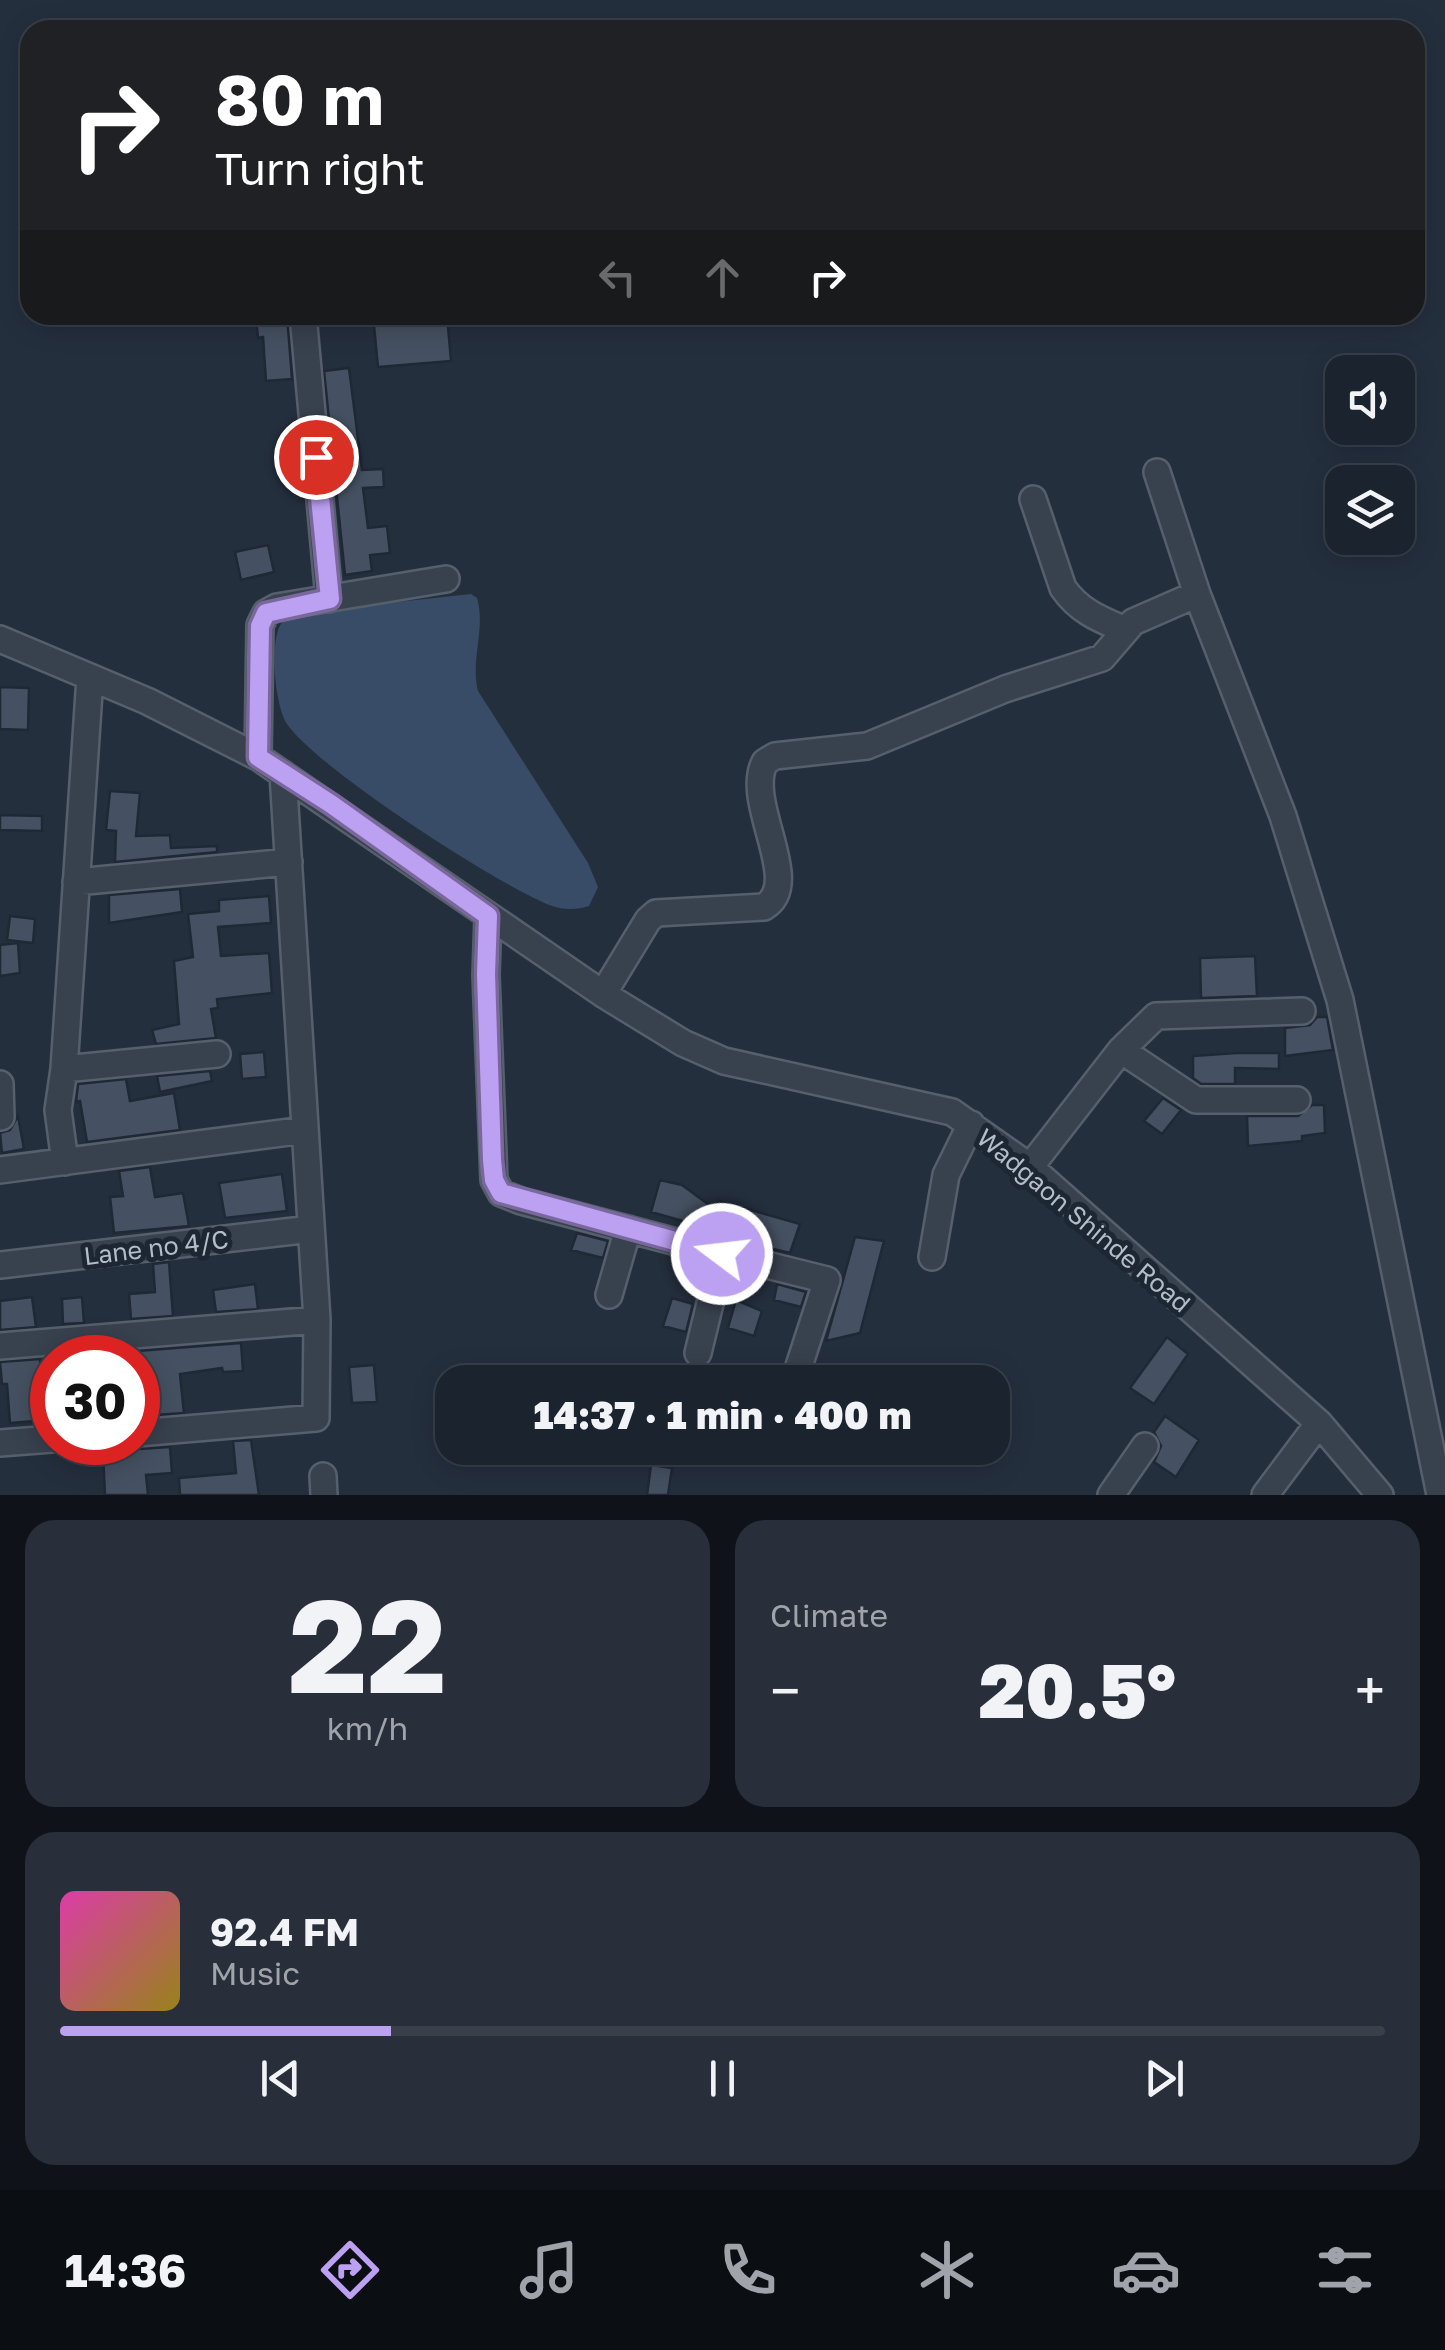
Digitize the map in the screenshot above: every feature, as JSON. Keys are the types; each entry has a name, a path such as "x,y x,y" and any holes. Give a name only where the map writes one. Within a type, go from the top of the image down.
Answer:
{"street":[{"path":"304,325 330,599"},
{"path":"1157,472 1197,594 1283,816 1340,1000 1440,1495"},
{"path":"1033,499 1063,588 1071,600 1084,612 1125,630"},
{"path":"258,757 260,626 266,613 446,579"},
{"path":"603,994 656,913 764,907 777,896 781,887 758,785 765,762 775,756 880,742 1005,690 1102,658 1134,622 1197,594"},
{"name":"Wadgaon Shinde Road","path":"0,639 258,757 603,994 683,1043 724,1062 952,1112 1030,1167 1320,1423 1380,1495"},
{"path":"65,1162 58,1110 90,677"},
{"path":"160,1431 316,1418 317,1320 283,774"},
{"path":"76,882 288,862"},
{"path":"488,916 486,974 494,1180 501,1193 827,1280 800,1365"},
{"path":"1030,1167 1121,1050 1156,1016 1302,1011"},
{"path":"1121,1050 1196,1100 1297,1100"},
{"path":"64,1069 217,1054"},
{"path":"0,1084 1,1117"},
{"path":"932,1257 946,1175 971,1124"},
{"path":"0,1170 305,1130"},
{"name":"Lane no 4/C","path":"0,1265 311,1229"},
{"path":"609,1295 628,1229"},
{"path":"698,1354 722,1254"},
{"path":"160,1340 317,1320"},
{"path":"0,1346 30,1347"},
{"path":"1265,1495 1320,1423"},
{"path":"0,1443 30,1441"},
{"path":"1111,1495 1145,1446"}],"water":[{"path":"471,594 477,598 479,610 478,691 588,863 598,887 589,906 552,906 453,851 334,768 305,744 283,715 275,656 283,621 342,608"}],"building":[{"path":"257,325 288,325 292,379 266,381 263,337 258,338"},
{"path":"374,325 448,325 451,361 378,367"},
{"path":"349,368 362,470 383,469 384,487 363,488 368,528 387,526 390,553 370,555 372,571 345,575 324,371"},
{"path":"268,545 274,572 241,580 235,552"},
{"path":"0,687 29,688 28,730 0,729"},
{"path":"110,791 140,793 136,836 170,835 171,848 217,846 217,852 115,862 116,831 106,830"},
{"path":"0,815 42,816 42,831 0,830"},
{"path":"180,889 182,912 109,923 109,895"},
{"path":"269,896 271,923 218,927 221,956 269,953 272,993 217,999 218,1008 211,1009 216,1038 156,1044 152,1030 179,1024 174,961 193,957 188,914 219,911 219,900"},
{"path":"10,916 35,919 33,943 7,940"},
{"path":"18,943 20,973 0,976 0,945"},
{"path":"1255,956 1257,996 1201,998 1200,958"},
{"path":"1317,1017 1327,1017 1333,1050 1285,1056 1285,1028 1310,1025"},
{"path":"264,1052 266,1077 242,1079 240,1054"},
{"path":"1279,1053 1279,1069 1235,1068 1235,1084 1201,1084 1193,1078 1193,1056"},
{"path":"210,1071 212,1081 160,1092 157,1076"},
{"path":"126,1079 130,1101 174,1093 180,1130 87,1142 80,1101 76,1102 78,1084"},
{"path":"1163,1098 1181,1110 1162,1134 1144,1121"},
{"path":"1312,1105 1324,1105 1325,1133 1302,1136 1302,1141 1248,1146 1247,1116 1298,1116"},
{"path":"18,1116 24,1149 2,1153 0,1133 10,1130"},
{"path":"150,1167 155,1197 183,1193 189,1226 114,1233 110,1197 123,1196 119,1171"},
{"path":"282,1174 287,1211 225,1218 219,1183"},
{"path":"660,1180 682,1185 716,1210 719,1201 800,1224 790,1253 753,1244 754,1234 735,1228 732,1235 651,1212"},
{"path":"577,1233 608,1241 603,1258 571,1250"},
{"path":"855,1237 884,1241 860,1333 826,1341"},
{"path":"169,1262 173,1316 131,1319 129,1294 155,1292 153,1264"},
{"path":"255,1284 258,1309 216,1312 213,1290"},
{"path":"777,1284 806,1292 801,1307 774,1300"},
{"path":"32,1297 36,1327 0,1330 0,1301"},
{"path":"82,1297 84,1323 63,1324 62,1299"},
{"path":"672,1298 693,1304 686,1332 663,1326"},
{"path":"736,1300 762,1311 754,1336 728,1328"},
{"path":"1167,1337 1188,1354 1154,1404 1130,1388"},
{"path":"241,1343 243,1371 223,1372 222,1368 180,1374 184,1413 160,1415 160,1349"},
{"path":"30,1360 30,1421 10,1423 7,1384 2,1384 0,1362"},
{"path":"374,1365 377,1402 352,1403 349,1367"},
{"path":"1165,1416 1199,1440 1176,1477 1154,1462 1161,1446 1154,1432"},
{"path":"251,1440 259,1495 180,1495 179,1478 236,1473 233,1441"},
{"path":"170,1447 172,1473 146,1475 148,1495 105,1495 104,1465 160,1465 160,1448"},
{"path":"651,1465 672,1468 668,1495 647,1495"}],"route":[{"path":"316,457 330,599 278,608 266,613 260,626 258,757 488,916 492,1160 494,1180 501,1193 722,1254"}]}
